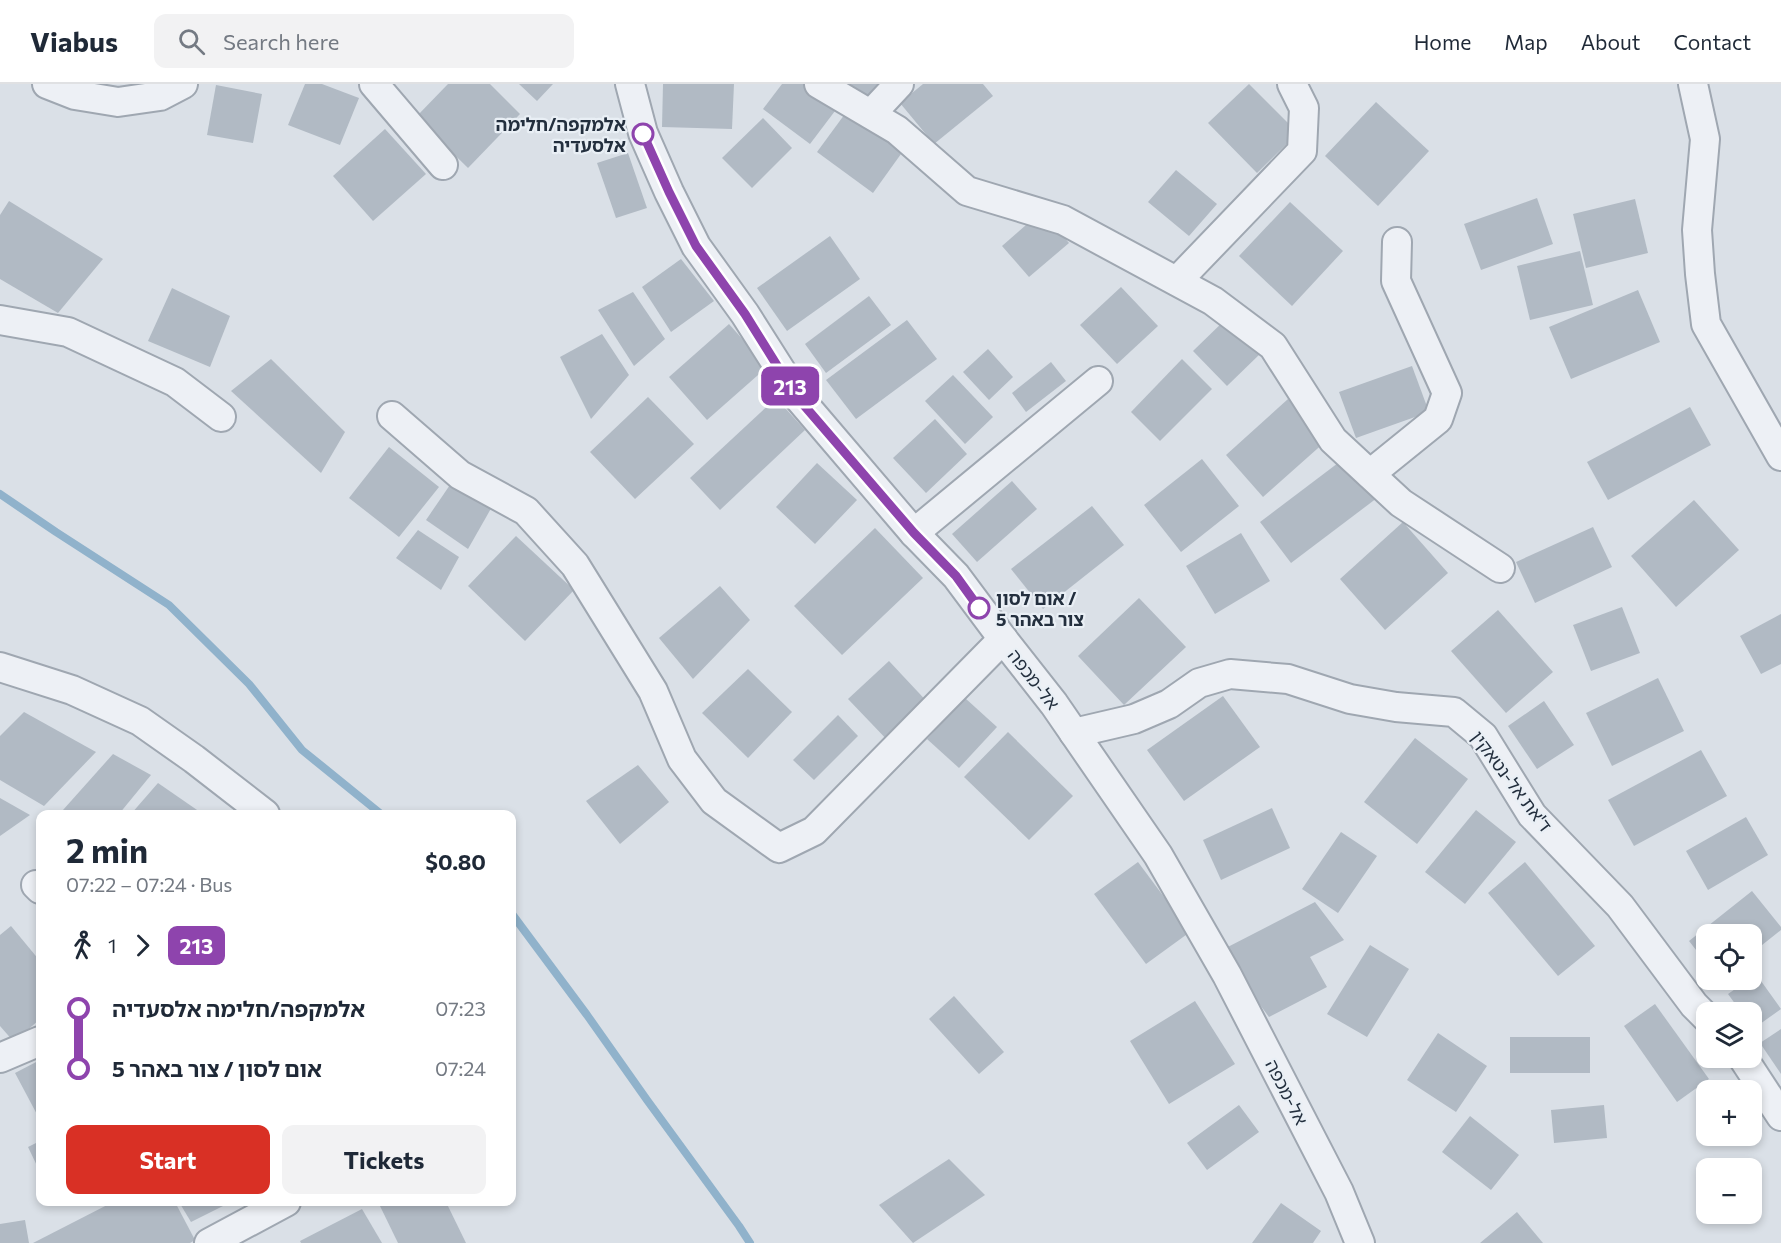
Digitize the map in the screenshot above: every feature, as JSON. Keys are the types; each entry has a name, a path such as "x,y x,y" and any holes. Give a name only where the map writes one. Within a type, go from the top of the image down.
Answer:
{"street":[{"path":"47,84 75,95 118,102 160,96 183,84"},
{"path":"374,84 443,165"},
{"name":"אל-מכפה","path":"630,84 643,133 696,246 745,314 796,396 914,533 956,576 1054,704 1158,855 1227,975 1340,1192 1360,1243"},
{"path":"819,84 897,130 967,191 1063,220 1213,301 1273,346 1333,440 1401,503 1500,568"},
{"path":"871,114 899,84"},
{"path":"1177,281 1302,152 1304,108 1292,84"},
{"path":"1693,84 1705,139 1697,230 1706,324 1781,456"},
{"path":"1370,474 1438,419 1447,393 1396,281 1397,242"},
{"path":"0,320 68,332 175,382 221,417"},
{"path":"914,533 1098,381"},
{"path":"392,416 460,475 526,511 575,564 653,691 682,759 714,801 779,848 814,831 1003,639"},
{"path":"0,667 72,690 140,721 260,810"},
{"name":"ד'את אל-נטאקין","path":"1074,733 1134,719 1169,704 1199,684 1230,674 1288,678 1350,699 1395,708 1454,712 1483,736 1532,815 1620,906 1696,1007"},
{"path":"0,1058 36,1043"},
{"path":"1750,1068 1781,1116"},
{"path":"209,1243 278,1206"}],"building":[{"path":"305,84 322,84 359,98 340,145 288,125"},
{"path":"448,84 490,84 520,114 468,168 416,117"},
{"path":"519,84 553,84 537,101"},
{"path":"663,84 734,84 732,129 662,127"},
{"path":"782,84 815,84 841,103 810,144 763,109"},
{"path":"841,84 887,84 872,106"},
{"path":"923,84 983,84 993,96 934,144 900,103"},
{"path":"1249,84 1298,133 1257,173 1208,123"},
{"path":"216,85 262,94 253,143 207,135"},
{"path":"1376,102 1429,151 1378,206 1325,156"},
{"path":"850,107 906,147 873,193 817,152"},
{"path":"763,118 792,148 752,188 722,158"},
{"path":"385,129 426,174 373,221 333,176"},
{"path":"628,153 647,208 616,218 597,163"},
{"path":"1176,170 1217,204 1189,236 1148,202"},
{"path":"1537,198 1553,244 1481,270 1464,224"},
{"path":"1635,199 1648,253 1586,268 1573,214"},
{"path":"9,201 103,259 58,313 0,279 0,215"},
{"path":"1290,202 1343,251 1292,306 1239,256"},
{"path":"1042,211 1069,243 1029,277 1002,246"},
{"path":"830,236 860,279 787,331 757,288"},
{"path":"1580,251 1593,305 1530,320 1517,266"},
{"path":"681,259 714,301 671,332 642,287"},
{"path":"1121,287 1158,326 1117,364 1080,325"},
{"path":"172,288 230,316 210,367 148,341"},
{"path":"1638,290 1660,342 1571,379 1549,327"},
{"path":"633,292 665,339 634,366 598,310"},
{"path":"869,296 891,325 826,373 805,344"},
{"path":"1228,317 1262,352 1227,386 1193,351"},
{"path":"907,320 937,359 856,419 826,380"},
{"path":"729,324 767,367 707,420 669,377"},
{"path":"602,334 629,375 591,419 560,357"},
{"path":"988,349 1013,377 989,400 963,372"},
{"path":"271,359 345,432 321,473 231,391"},
{"path":"1182,359 1212,389 1160,441 1131,412"},
{"path":"1051,362 1066,381 1026,412 1012,393"},
{"path":"1412,366 1429,412 1356,438 1339,392"},
{"path":"953,375 993,417 965,444 925,401"},
{"path":"648,397 694,444 635,499 590,452"},
{"path":"776,398 805,430 720,510 690,478"},
{"path":"1288,399 1326,441 1263,497 1226,455"},
{"path":"1690,407 1711,445 1608,500 1587,462"},
{"path":"935,419 967,454 926,493 893,458"},
{"path":"389,447 439,487 399,537 349,498"},
{"path":"1346,457 1377,498 1291,563 1260,522"},
{"path":"1202,459 1239,506 1181,552 1144,505"},
{"path":"817,463 857,500 815,544 776,507"},
{"path":"1012,481 1037,509 977,562 952,534"},
{"path":"452,482 493,505 468,549 426,520"},
{"path":"1694,500 1739,550 1676,607 1631,556"},
{"path":"1092,506 1124,545 1043,609 1011,569"},
{"path":"1403,522 1448,573 1385,630 1340,579"},
{"path":"1593,527 1612,567 1535,603 1516,562"},
{"path":"875,528 923,578 842,655 794,606"},
{"path":"418,530 459,557 441,590 396,558"},
{"path":"1241,533 1270,581 1215,614 1186,566"},
{"path":"516,536 574,590 525,641 468,586"},
{"path":"720,586 750,620 693,679 659,638"},
{"path":"1139,598 1186,647 1124,705 1078,656"},
{"path":"1622,607 1640,653 1591,671 1573,625"},
{"path":"1498,610 1553,672 1506,713 1451,651"},
{"path":"1781,614 1781,664 1761,674 1740,636"},
{"path":"889,661 932,707 892,745 848,699"},
{"path":"748,669 792,712 748,758 702,713"},
{"path":"1658,678 1684,731 1612,766 1586,713"},
{"path":"1223,696 1260,747 1184,801 1147,750"},
{"path":"965,698 997,727 959,768 927,739"},
{"path":"1544,701 1574,745 1537,769 1508,726"},
{"path":"24,712 96,752 44,806 0,780 0,736"},
{"path":"838,715 858,736 814,780 793,760"},
{"path":"1008,732 1073,796 1029,840 964,777"},
{"path":"1415,738 1468,779 1417,844 1364,802"},
{"path":"1701,750 1727,796 1634,846 1608,800"},
{"path":"113,754 151,775 122,810 63,810"},
{"path":"638,765 669,802 620,844 586,801"},
{"path":"158,783 197,810 134,810"},
{"path":"0,798 30,815 0,836"},
{"path":"1272,808 1290,848 1221,880 1203,840"},
{"path":"1476,810 1516,842 1465,904 1425,872"},
{"path":"1746,817 1768,855 1708,890 1686,851"},
{"path":"1341,832 1377,856 1338,913 1302,889"},
{"path":"1138,862 1190,932 1146,964 1094,894"},
{"path":"1525,862 1595,946 1558,976 1488,893"},
{"path":"1752,891 1781,930 1762,945 1762,924 1710,924"},
{"path":"1315,902 1344,940 1310,957 1327,987 1269,1017 1220,951"},
{"path":"11,926 36,956 36,1023 14,1042 0,1026 0,935"},
{"path":"1696,935 1696,950 1689,941"},
{"path":"1370,945 1409,969 1367,1037 1327,1014"},
{"path":"1762,982 1781,1009 1762,1023 1762,1002 1734,1002 1728,994 1734,990 1762,990"},
{"path":"954,996 1004,1052 979,1074 929,1019"},
{"path":"1195,1001 1235,1064 1169,1104 1130,1041"},
{"path":"1655,1004 1696,1061 1696,1068 1701,1068 1709,1079 1696,1080 1696,1088 1677,1102 1624,1026"},
{"path":"1781,1029 1781,1074 1762,1046 1762,1042"},
{"path":"1438,1033 1487,1066 1456,1112 1407,1080"},
{"path":"1510,1037 1590,1037 1590,1073 1510,1073"},
{"path":"36,1062 36,1112 15,1073"},
{"path":"1239,1105 1259,1132 1207,1170 1187,1143"},
{"path":"1604,1105 1607,1138 1554,1143 1551,1110"},
{"path":"1470,1116 1519,1155 1491,1190 1442,1152"},
{"path":"36,1143 36,1164 28,1147"},
{"path":"949,1159 985,1195 913,1243 879,1205"},
{"path":"1281,1203 1321,1231 1313,1243 1252,1243"},
{"path":"105,1206 177,1206 195,1240 190,1243 33,1243"},
{"path":"181,1206 223,1206 191,1222"},
{"path":"380,1206 448,1206 466,1243 398,1243"},
{"path":"362,1209 382,1243 301,1243 300,1241"},
{"path":"1517,1212 1543,1243 1480,1243"},
{"path":"25,1220 29,1243 0,1243 0,1224"}],"waterway":[{"path":"0,494 169,605 249,684 302,750 376,810"},
{"path":"516,919 750,1243"}],"bus line":[{"name":"213","path":"643,134 696,246 745,314 796,396 914,533 956,576 979,608"}],"place":[{"name":"אלמקפה/חלימה אלסעדיה","path":"643,134"},
{"name":"אום לסון / צור באהר 5","path":"979,608"}]}
